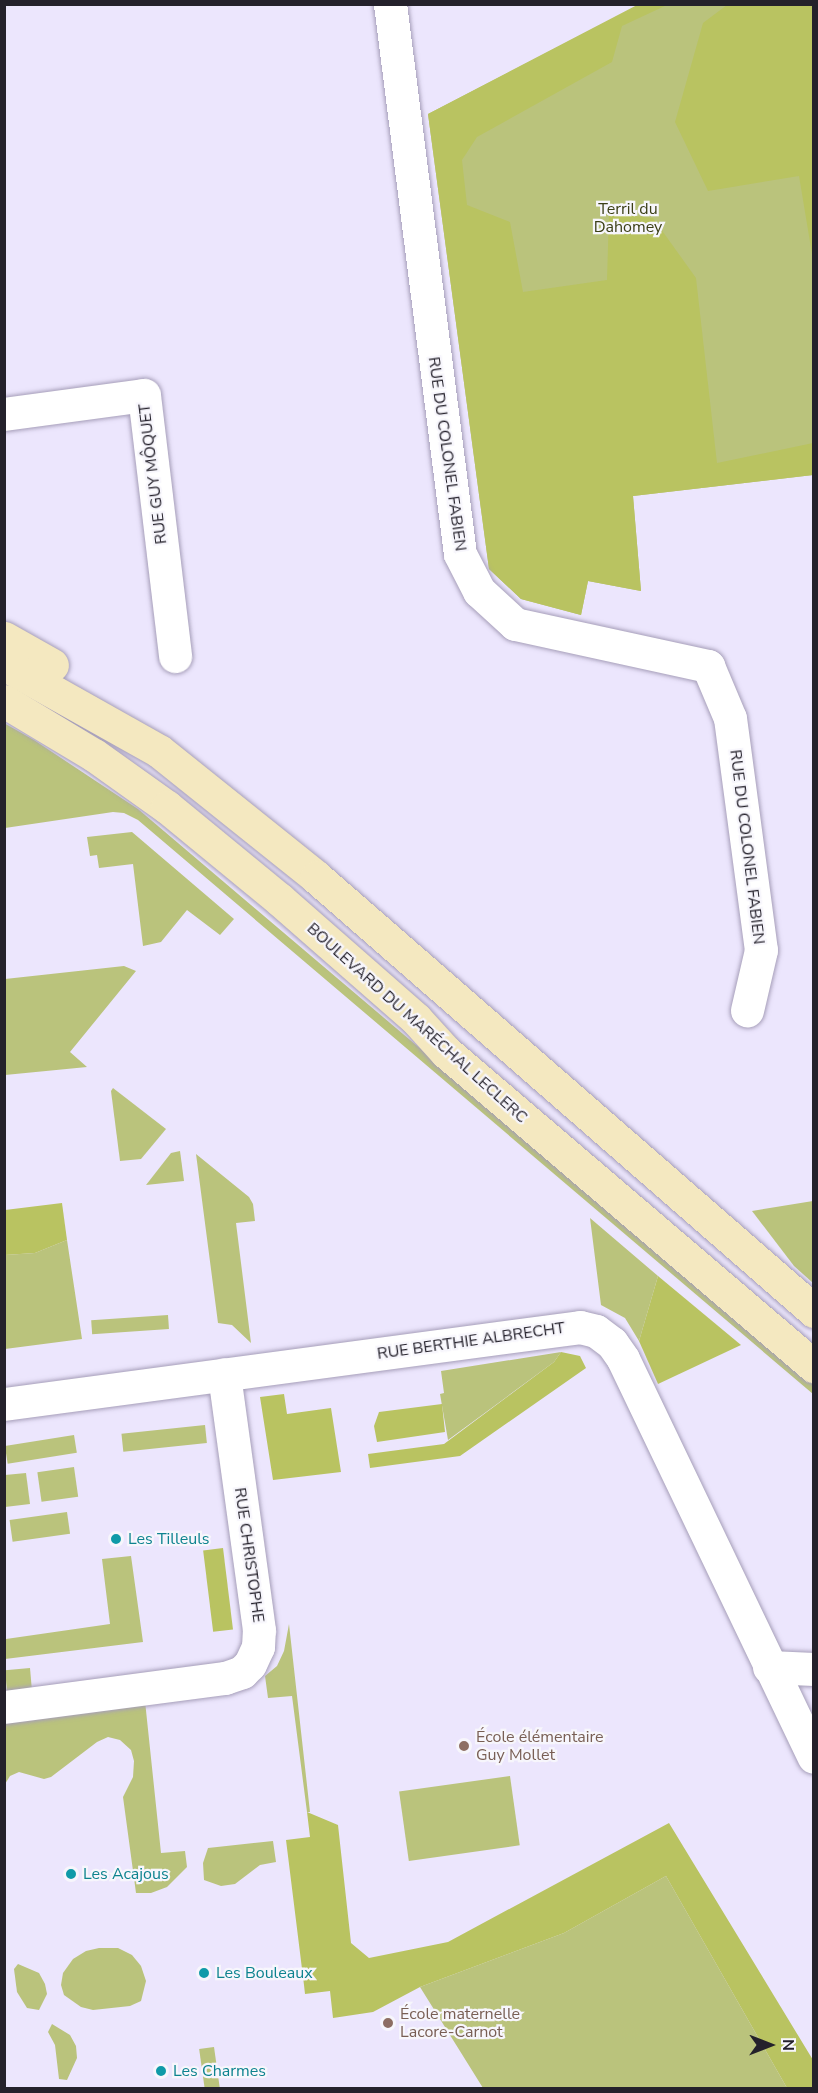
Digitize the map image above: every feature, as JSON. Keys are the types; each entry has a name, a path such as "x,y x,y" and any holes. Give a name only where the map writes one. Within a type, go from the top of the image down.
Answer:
{"main road":[{"path":"4,638 64,673 86,708"},
{"path":"4,664 159,750 316,877 813,1311"},
{"name":"BOULEVARD DU MARÉCHAL LECLERC","path":"4,700 94,755 158,801 270,892 416,1019 446,1052 813,1366"}],"street":[{"name":"RUE DU COLONEL FABIEN","path":"390,4 460,554 478,591 516,624 708,666 730,718 761,950 747,1010"},
{"name":"RUE GUY MÔQUET","path":"4,414 144,394 175,656"},
{"name":"RUE BERTHIE ALBRECHT","path":"4,1404 580,1327 596,1331 612,1343 623,1359 813,1758"},
{"name":"RUE CHRISTOPHE","path":"4,1707 225,1678 242,1672 250,1664 258,1647 259,1630 224,1374"},
{"path":"769,1666 813,1669"}],"green space":[{"path":"639,4 667,5 622,26 612,62 477,137 462,160 467,205 510,222 523,292 607,280 609,213 653,218 696,278 717,463 813,443 813,475 633,496 641,591 588,581 581,615 521,599 489,569 428,114"},
{"name":"Terril du Dahomey","path":"639,5 813,5 813,475 633,496 641,591 588,581 581,615 521,599 489,569 428,114"},
{"path":"727,5 813,5 813,260 799,176 708,191 675,122 703,23"},
{"path":"4,723 34,740 138,809 813,1382 813,1394 138,820 124,813 113,812 5,828"},
{"path":"132,832 234,919 220,935 187,910 161,942 143,946 133,864 99,868 97,855 90,856 87,837"},
{"path":"124,966 136,971 70,1052 87,1067 5,1075 5,979"},
{"path":"113,1088 166,1129 141,1159 120,1161 111,1091"},
{"path":"180,1151 184,1181 146,1185 171,1153"},
{"path":"196,1154 249,1197 253,1204 255,1221 236,1223 251,1343 232,1325 218,1323"},
{"path":"814,1201 813,1283 794,1266 752,1211"},
{"path":"62,1203 67,1240 35,1253 5,1255 5,1210"},
{"path":"590,1218 658,1276 639,1341 625,1318 601,1305"},
{"path":"67,1240 82,1339 5,1349 5,1255 35,1253"},
{"path":"658,1276 741,1345 658,1384 639,1341"},
{"path":"168,1315 169,1329 92,1334 91,1320"},
{"path":"561,1352 554,1362 448,1440 440,1394 444,1393 441,1371"},
{"path":"561,1352 580,1356 586,1368 460,1456 370,1468 368,1454 444,1444 554,1362"},
{"path":"284,1394 287,1414 331,1408 341,1472 273,1480 260,1397"},
{"path":"442,1404 445,1432 377,1442 374,1426 379,1412"},
{"path":"205,1425 207,1443 123,1452 121,1434"},
{"path":"74,1435 77,1453 8,1464 5,1446"},
{"path":"74,1467 78,1497 42,1502 37,1472"},
{"path":"26,1473 30,1504 5,1507 5,1475"},
{"path":"67,1512 70,1534 13,1542 10,1520"},
{"path":"223,1548 233,1629 213,1632 203,1550"},
{"path":"131,1556 143,1642 5,1659 5,1630 6,1639 110,1624 102,1559"},
{"path":"289,1624 310,1812 307,1812 292,1696 268,1698 265,1676 277,1666 284,1651"},
{"path":"30,1668 32,1689 7,1691 5,1670"},
{"path":"145,1701 161,1853 185,1851 187,1867 167,1887 151,1893 136,1893 123,1797 133,1777 134,1761 131,1750 120,1740 108,1737 97,1742 51,1777 44,1779 19,1772 10,1776 5,1784 5,1719"},
{"path":"510,1776 520,1845 409,1861 399,1792"},
{"path":"307,1812 338,1825 351,1943 369,1958 448,1942 669,1823 813,2060 813,2088 787,2088 666,1876 564,1933 420,1987 373,2012 333,2018 330,1991 305,1994 286,1840 310,1837"},
{"path":"273,1841 276,1862 260,1865 235,1884 221,1886 204,1880 203,1863 208,1848"},
{"path":"666,1876 787,2088 483,2088 420,1987 564,1933"},
{"path":"118,1948 132,1955 141,1966 146,1981 141,2001 130,2006 93,2010 81,2007 64,1995 61,1985 63,1973 73,1959 86,1951"},
{"path":"18,1964 39,1973 45,1984 47,1994 39,2010 27,2008 17,1992 14,1969"},
{"path":"52,2024 70,2035 76,2046 77,2058 67,2080 59,2079 55,2045 48,2032"},
{"path":"214,2047 220,2088 205,2088 199,2049"}],"place":[{"name":"Les Tilleuls","path":"116,1539"},
{"name":"École élémentaire Guy Mollet","path":"464,1746"},
{"name":"Les Acajous","path":"71,1874"},
{"name":"Les Bouleaux","path":"204,1973"},
{"name":"École maternelle Lacore-Carnot","path":"388,2023"},
{"name":"Les Charmes","path":"161,2071"}]}
